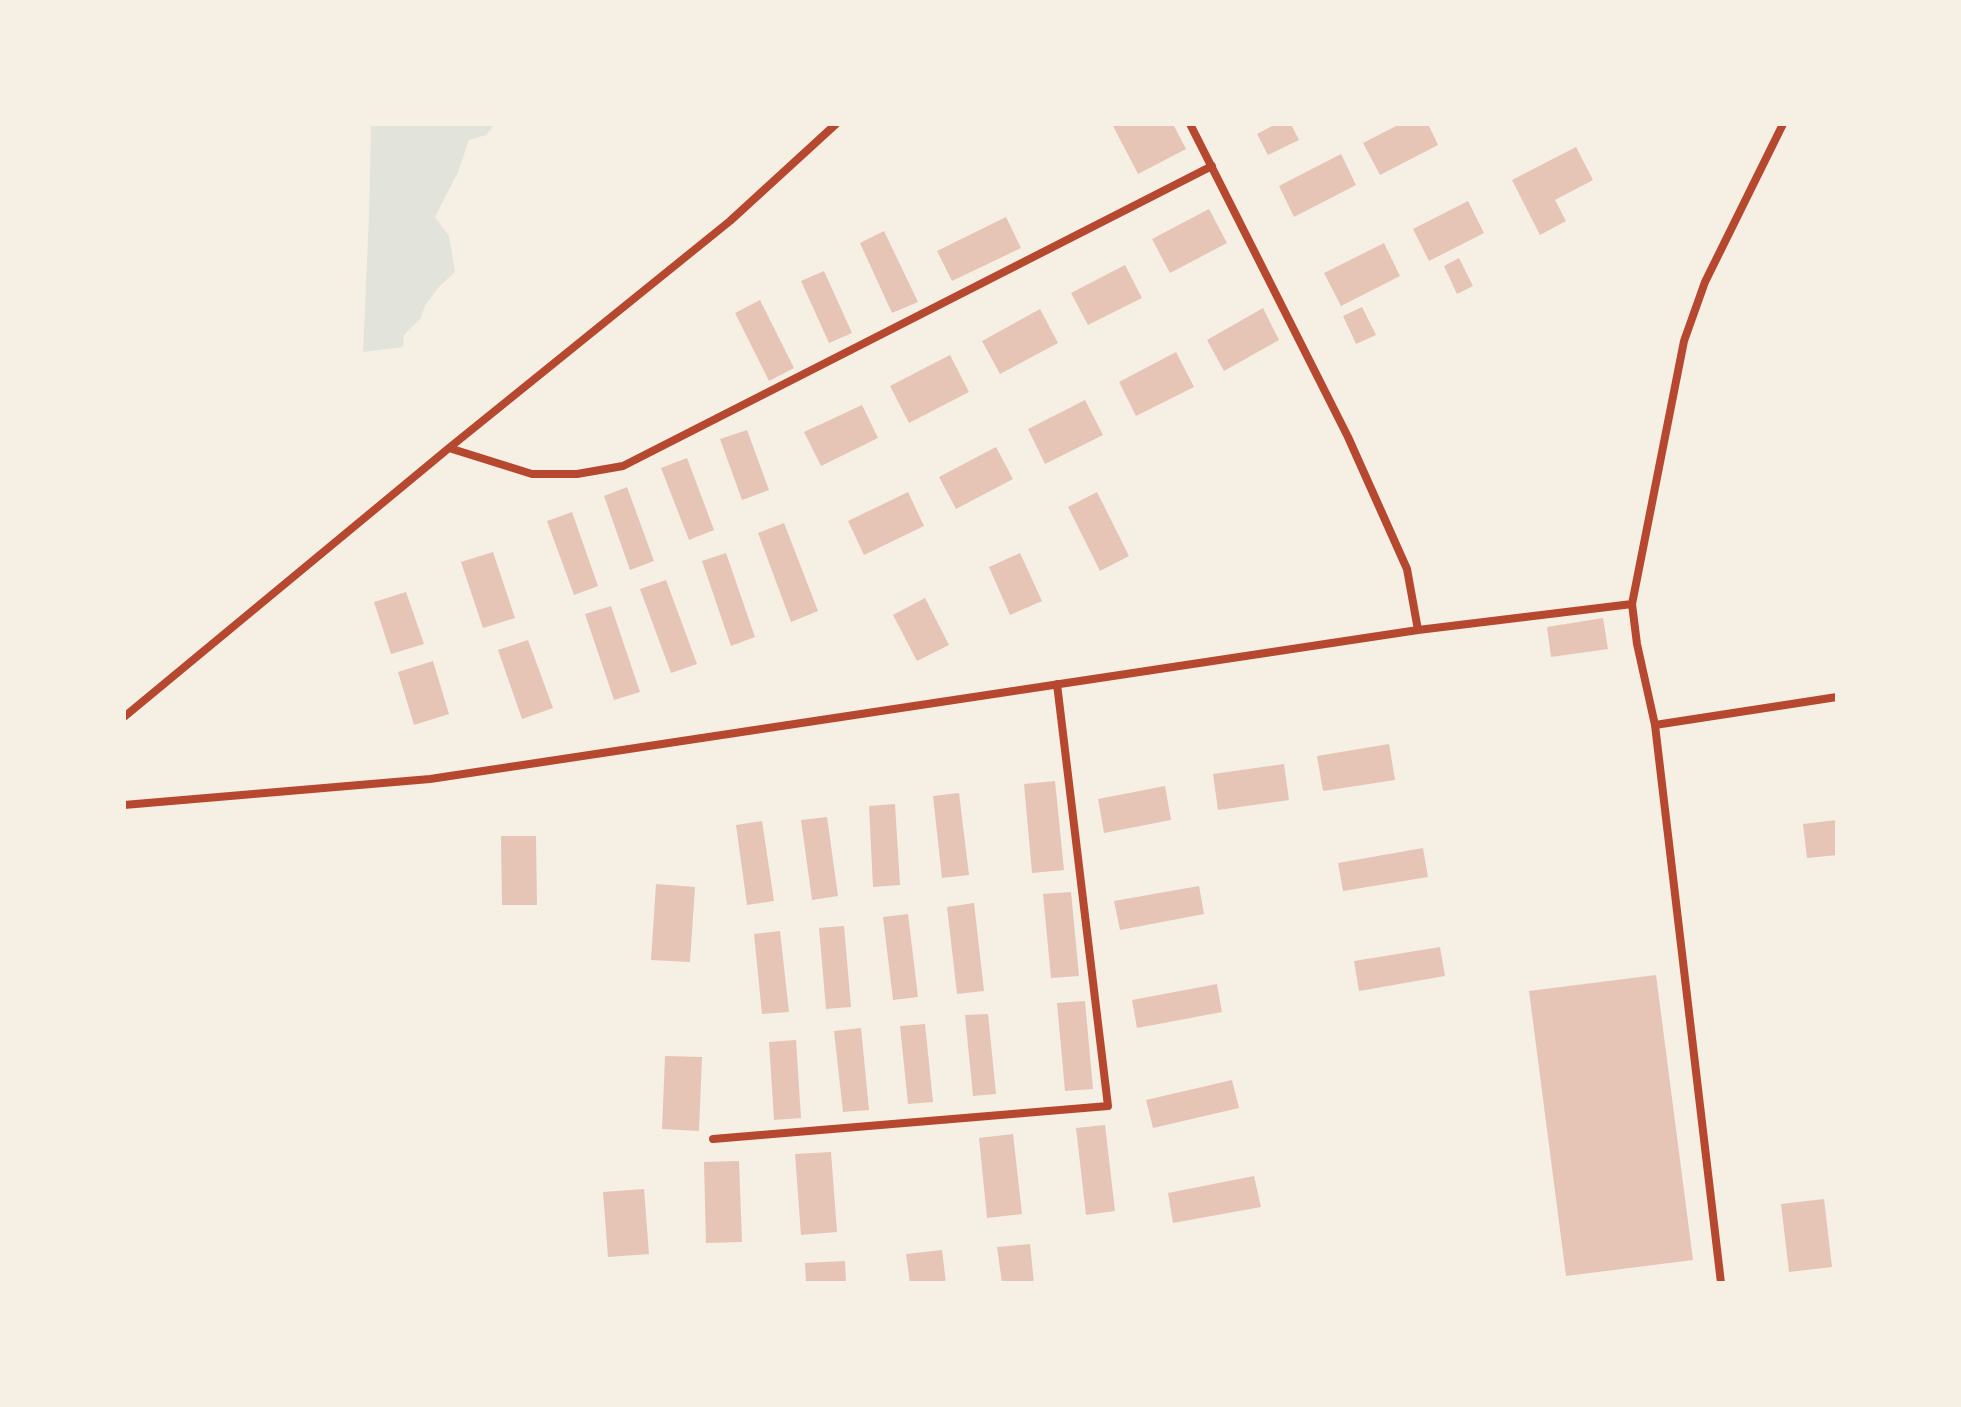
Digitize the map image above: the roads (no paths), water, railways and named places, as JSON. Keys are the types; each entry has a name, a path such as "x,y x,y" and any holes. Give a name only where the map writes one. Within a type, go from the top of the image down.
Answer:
{"street":[{"path":"124,717 730,221 836,124"},
{"path":"1190,124 1360,464 1407,569 1418,630"},
{"path":"1721,1283 1655,725 1637,644 1632,604 1684,341 1705,282 1783,124"},
{"path":"449,448 532,474 577,474 623,466 1212,166"},
{"path":"124,805 430,779 1418,630 1632,604"},
{"path":"713,1139 1108,1106 1057,684"},
{"path":"1655,725 1837,697"}]}
